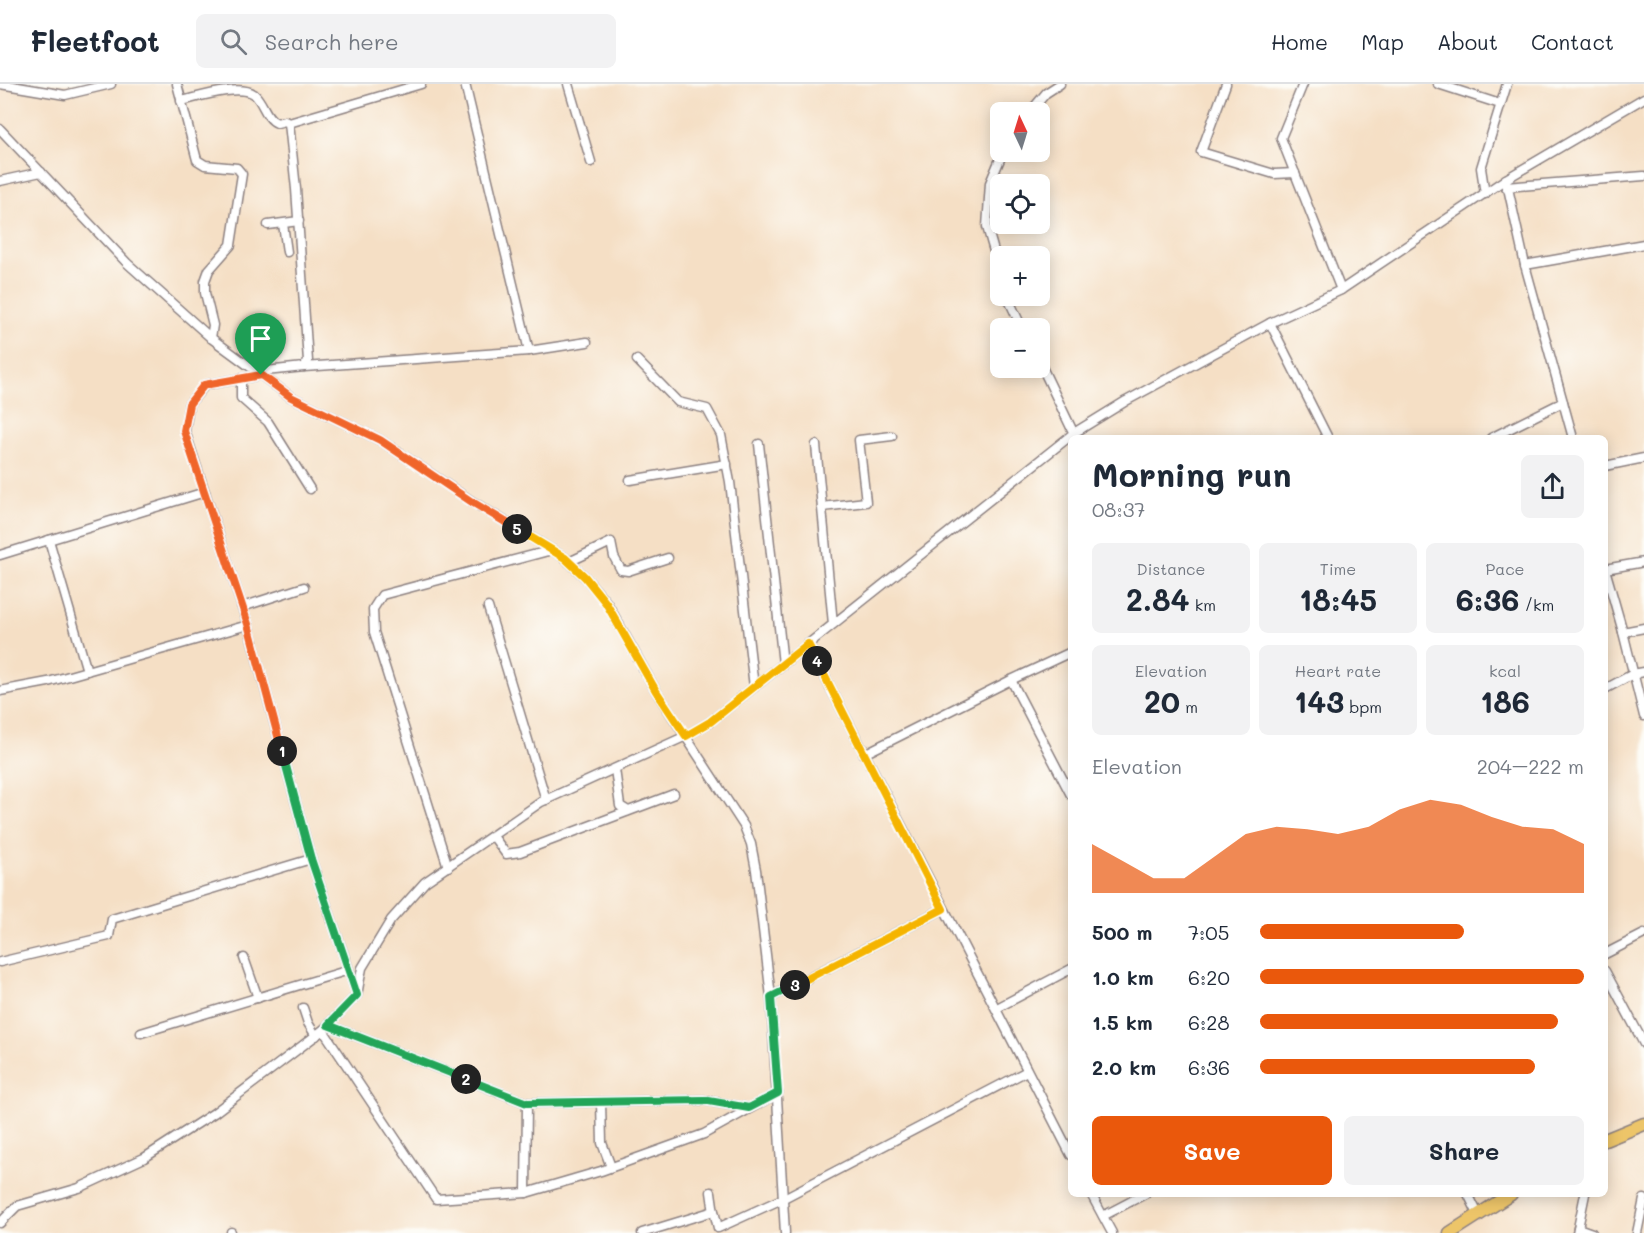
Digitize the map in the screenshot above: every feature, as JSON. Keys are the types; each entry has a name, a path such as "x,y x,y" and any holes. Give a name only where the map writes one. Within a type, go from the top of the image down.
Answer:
{"highway":[{"path":"1608,1139 1644,1124"},
{"path":"1450,1233 1507,1197"}],"street":[{"path":"0,84 65,95 111,84"},
{"path":"177,84 195,157 199,163 234,167 242,174 231,245 209,270 205,281 205,294 213,325 212,338"},
{"path":"181,101 237,88 254,94 271,121 289,123 421,84"},
{"path":"465,84 529,351"},
{"path":"568,84 591,162"},
{"path":"1038,102 1046,93 1060,84"},
{"path":"1226,84 1201,153 1274,174 1294,173"},
{"path":"1303,84 1281,138 1341,290"},
{"path":"1438,84 1500,104"},
{"path":"1485,194 1481,168 1507,84"},
{"path":"1076,435 1126,401 1270,323 1341,290 1485,194 1644,98"},
{"path":"289,123 299,221 308,361 304,367"},
{"path":"0,129 127,263 212,338 291,397 380,440 472,502 552,550 569,562 606,603 656,691 744,826 751,844 771,997 785,1233"},
{"path":"992,246 987,227 990,183 999,162"},
{"path":"0,182 41,172"},
{"path":"1506,183 1644,176"},
{"path":"1506,183 1525,265 1572,435"},
{"path":"268,225 299,221"},
{"path":"283,224 287,252"},
{"path":"1525,265 1644,244"},
{"path":"1270,323 1326,435"},
{"path":"357,995 311,859 248,624 184,431 189,404 204,385 242,379 259,373 304,367 529,351 587,342"},
{"path":"637,360 678,402 707,409 721,435 727,464 754,687"},
{"path":"1047,378 1075,435"},
{"path":"242,379 241,398 268,422 310,489"},
{"path":"1497,435 1563,402"},
{"path":"822,507 866,502 859,440 892,436"},
{"path":"0,1223 17,1206 79,1188 144,1158 214,1113 322,1030 357,995 362,968 391,920 425,882 546,800 686,736 710,722 832,624 1068,441"},
{"path":"759,444 783,663"},
{"path":"816,445 832,624"},
{"path":"1608,465 1644,458"},
{"path":"630,480 727,464"},
{"path":"0,555 205,492"},
{"path":"49,540 87,671"},
{"path":"569,562 611,542 614,557 621,570 628,571 668,558"},
{"path":"448,867 374,632 373,609 382,595 552,550"},
{"path":"1608,568 1644,562"},
{"path":"1608,580 1644,716"},
{"path":"242,607 304,587"},
{"path":"488,607 546,800"},
{"path":"0,691 48,682 248,624"},
{"path":"1623,632 1644,628"},
{"path":"808,644 1068,1149"},
{"path":"864,754 1068,653"},
{"path":"1608,687 1633,674 1644,672"},
{"path":"1011,680 1068,789"},
{"path":"615,769 620,806 628,811"},
{"path":"493,836 499,841 506,854 513,853 674,794"},
{"path":"0,962 109,936 112,919 311,859"},
{"path":"771,997 943,909"},
{"path":"1608,952 1644,934"},
{"path":"244,958 258,998"},
{"path":"141,1033 349,970"},
{"path":"997,1008 1068,971"},
{"path":"1608,977 1644,1044"},
{"path":"303,1008 308,1023 322,1030 527,1103 703,1100 749,1108"},
{"path":"322,1030 436,1199 526,1193 611,1167 704,1134 778,1093"},
{"path":"711,1192 718,1228 782,1199 1027,1071"},
{"path":"601,1101 602,1143 611,1167"},
{"path":"526,1193 527,1103"},
{"path":"1093,1197 1112,1233"},
{"path":"1103,1216 1139,1197"},
{"path":"1470,1197 1479,1216"},
{"path":"1584,1197 1577,1230 1592,1233"},
{"path":"1636,1233 1644,1199"},
{"path":"642,1233 714,1211 714,1213"}],"route":[{"path":"261,375 291,397 380,440 472,502 565,558 585,577 606,603 656,691 686,736 710,722 808,644 943,909 771,997 778,1093 749,1108 703,1100 527,1103 328,1025 357,995 311,859 248,624 184,431 189,404 204,385 261,375"}]}
